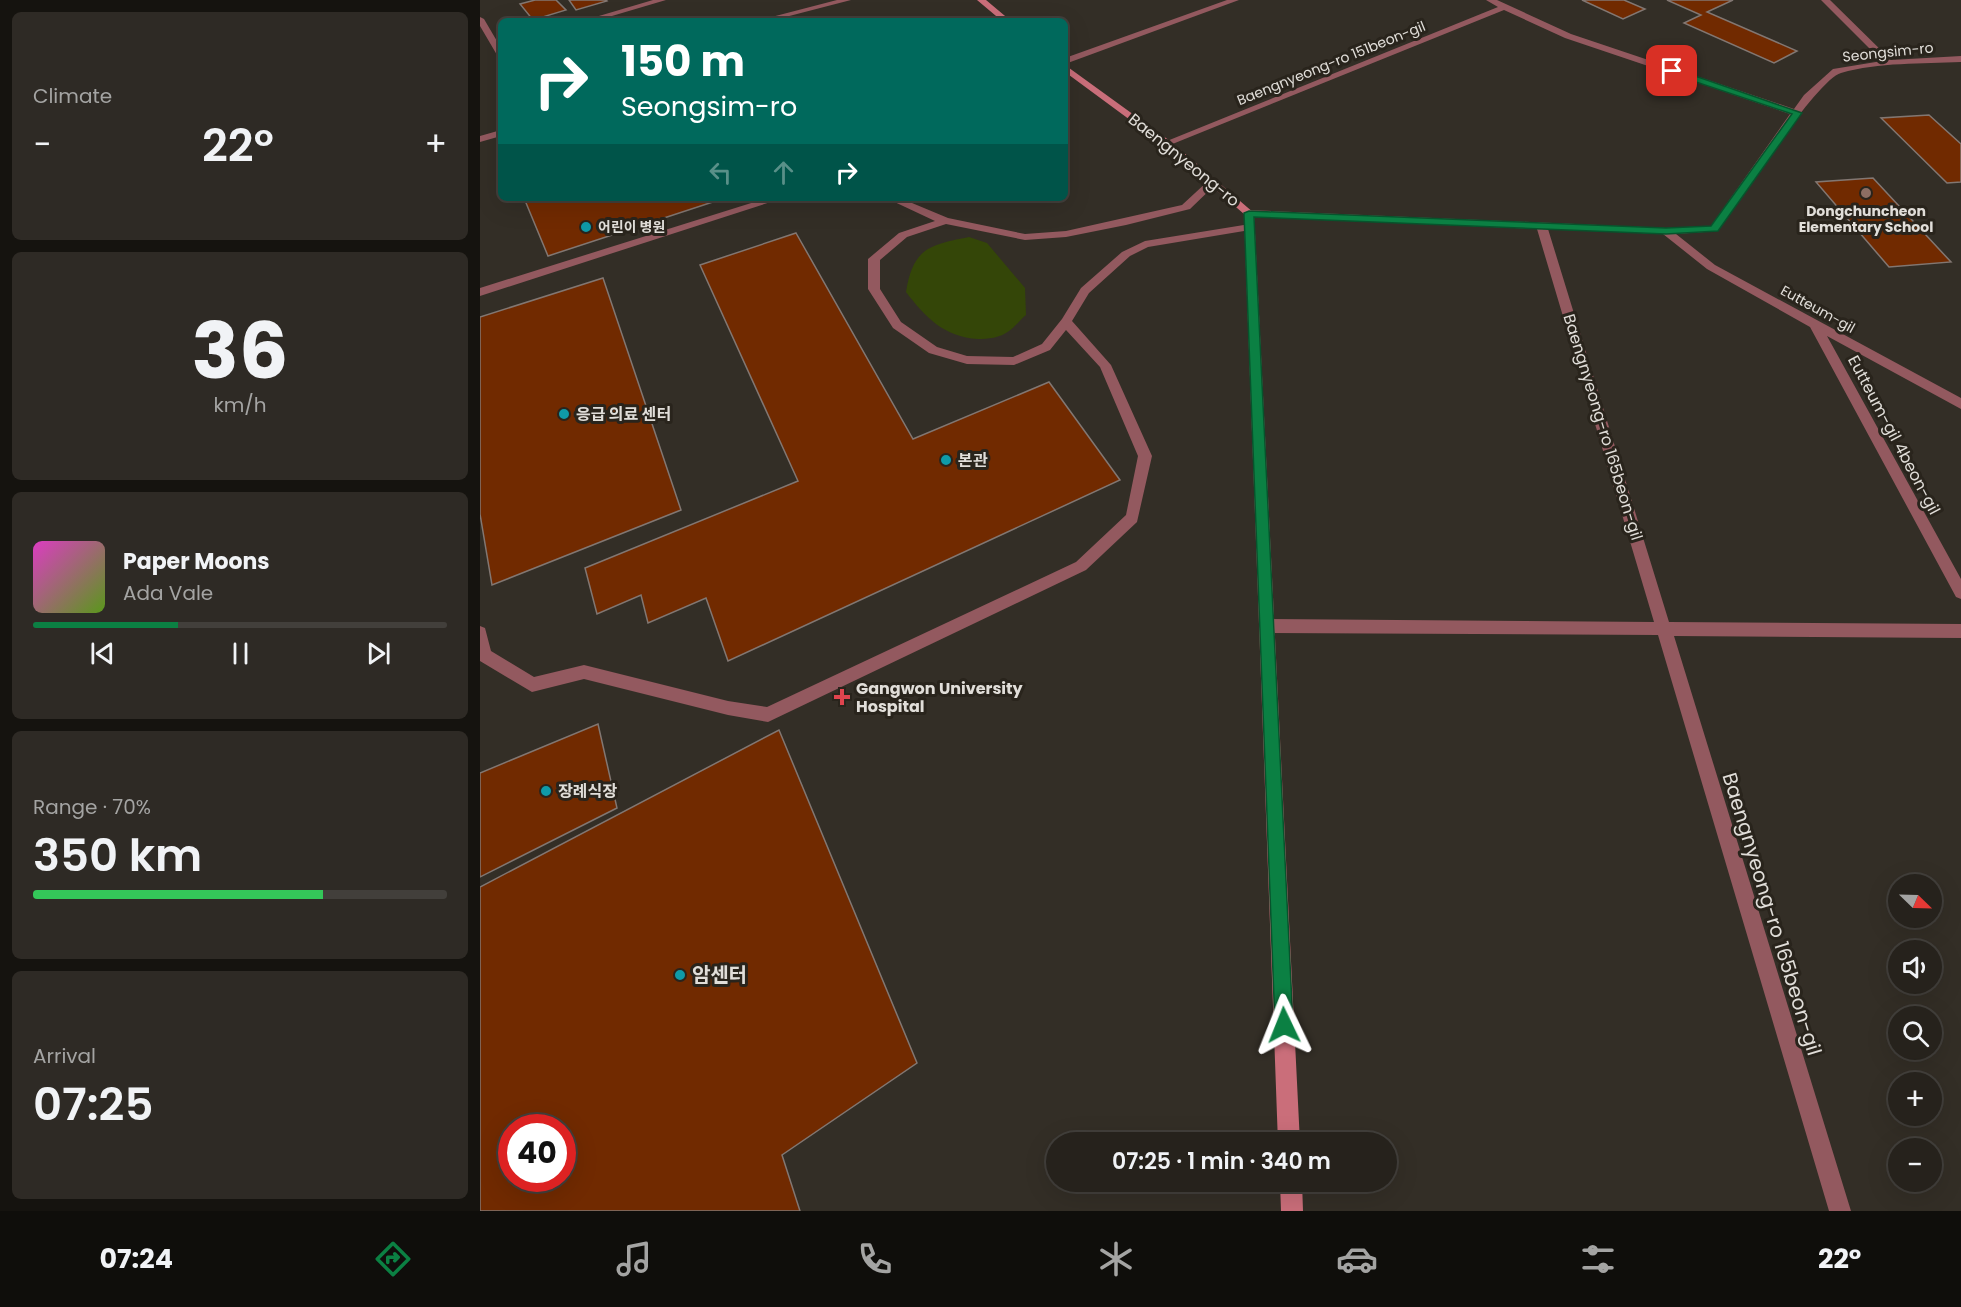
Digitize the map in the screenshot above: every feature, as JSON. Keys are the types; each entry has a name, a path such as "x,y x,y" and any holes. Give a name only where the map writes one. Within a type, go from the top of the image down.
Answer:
{"street":[{"path":"597,18 662,0"},
{"path":"772,18 847,0"},
{"path":"981,0 1003,18"},
{"path":"1068,60 1235,0"},
{"path":"1490,0 1568,36 1797,113"},
{"path":"1825,0 1889,63"},
{"name":"Baengnyeong-ro 151beon-gil","path":"1167,143 1504,7"},
{"path":"480,19 495,46"},
{"name":"Seongsim-ro","path":"945,221 903,235 874,259 874,289 897,325 933,350 967,360 1014,361 1046,347 1066,321 1084,291 1126,254 1144,244 1249,220 1666,231 1714,229 1807,97 1836,71 1889,63 1961,59"},
{"name":"Baengnyeong-ro","path":"1068,70 1167,143 1249,220 1289,1132"},
{"path":"480,139 498,134"},
{"path":"898,201 945,221 1025,237 1065,234 1186,207 1212,183"},
{"path":"480,292 768,201"},
{"name":"Baengnyeong-ro 165beon-gil","path":"1542,226 1840,1211"},
{"name":"Eutteum-gil","path":"1666,231 1711,267 1961,404"},
{"path":"480,633 484,655 532,685 584,672 728,708 768,715 1081,566 1132,518 1145,456 1105,365 1066,321"},
{"name":"Eutteum-gil 4beon-gil","path":"1815,324 1961,593"},
{"path":"1267,626 1961,631"},
{"path":"1291,1192 1292,1211"}],"green space":[{"path":"969,237 987,243 1025,288 1026,315 998,337 978,339 945,330 920,310 906,292 913,266 925,251 943,243"}],"building":[{"path":"535,0 556,0 566,10 540,18 531,18 520,4"},
{"path":"569,0 606,0 607,1 576,10"},
{"path":"1582,0 1624,0 1645,9 1623,19"},
{"path":"1667,0 1733,0 1707,12 1797,51 1774,63 1684,23 1701,15"},
{"path":"1929,115 1961,144 1961,182 1947,183 1881,118"},
{"path":"1873,178 1951,262 1889,267 1816,182"},
{"name":"어린이 병원","path":"525,201 716,201 548,256"},
{"name":"본관","path":"796,233 913,439 1049,382 1120,480 728,661 706,598 648,623 641,595 597,614 585,568 798,481 700,265"},
{"name":"응급 의료 센터","path":"603,278 681,510 492,585 480,514 480,317"},
{"name":"장례식장","path":"598,724 617,808 480,877 480,773"},
{"name":"암센터","path":"779,730 917,1063 782,1155 800,1211 480,1211 480,887"}],"place":[{"name":"Dongchuncheon Elementary School","path":"1866,193"},
{"name":"어린이 병원","path":"586,227"},
{"name":"응급 의료 센터","path":"564,414"},
{"name":"본관","path":"946,460"},
{"name":"Gangwon University Hospital","path":"842,697"},
{"name":"장례식장","path":"546,791"},
{"name":"암센터","path":"680,975"}],"route":[{"path":"1284,1025 1249,213 1666,231 1714,229 1797,113 1672,71"}]}
